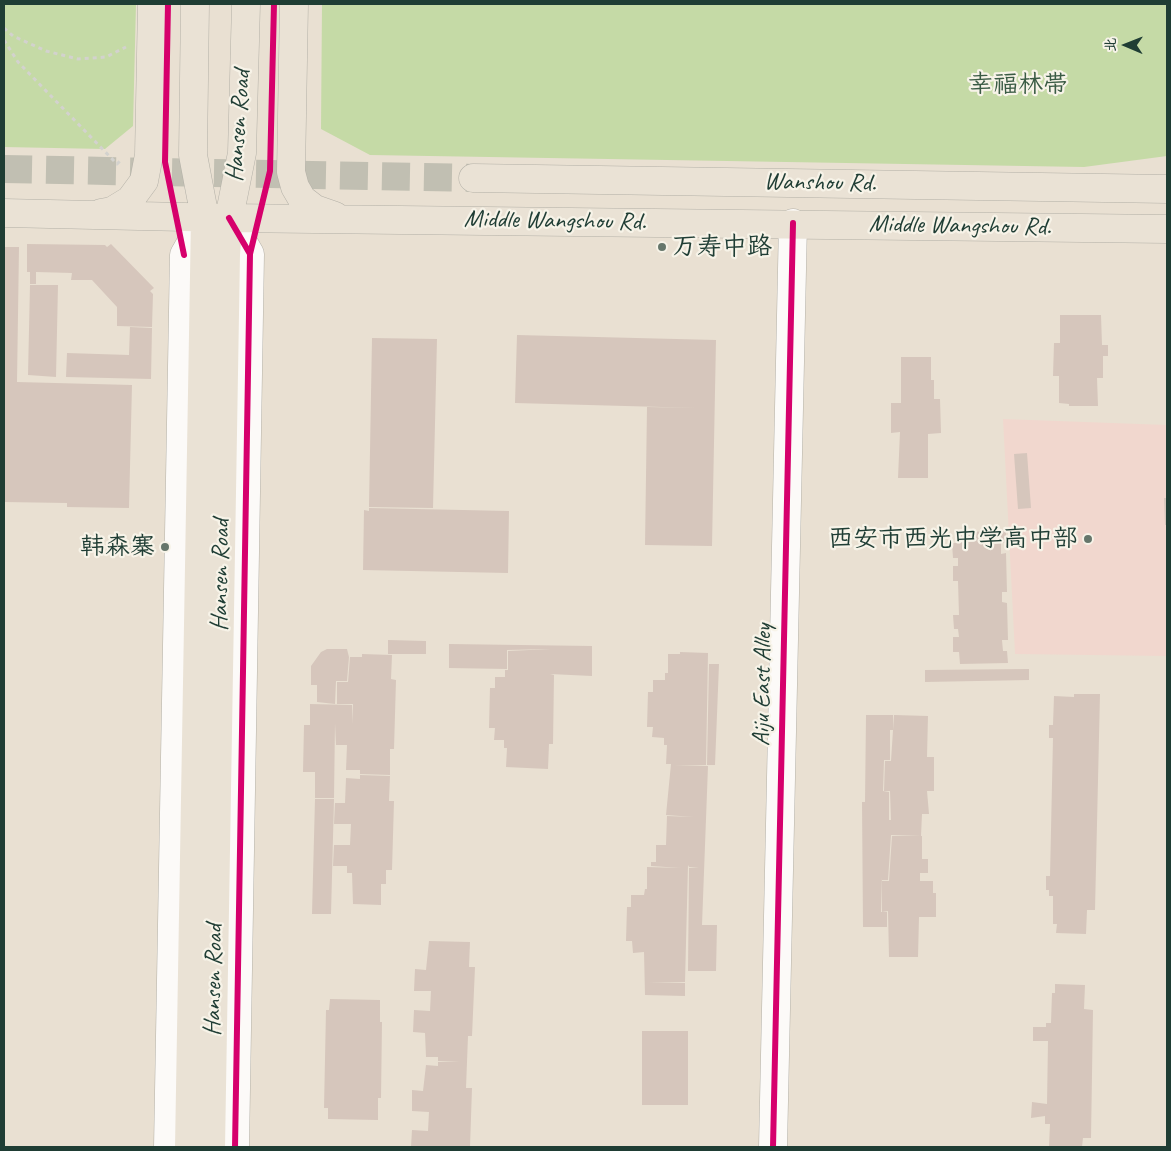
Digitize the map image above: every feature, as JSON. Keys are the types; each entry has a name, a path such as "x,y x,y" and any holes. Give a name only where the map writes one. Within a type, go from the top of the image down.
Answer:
{"main road":[{"path":"89,215 112,211 130,200 144,181 149,155 152,4"},
{"name":"Hansen Road","path":"195,4 193,155 217,218 211,1147"},
{"name":"Hansen Road","path":"188,1147 217,218 242,153 246,4"},
{"path":"294,4 291,172 295,187 302,199 316,209 342,219"},
{"name":"Wanshou Rd.","path":"473,178 1167,189"},
{"name":"Middle Wangshou Rd.","path":"4,213 217,218 1167,229"}],"street":[{"path":"168,1147 184,254 217,218 250,254 234,1147"},
{"name":"Aiju East Alley","path":"773,1147 793,224"}],"path":[{"path":"4,28 13,36 46,51 78,59 106,57 126,47"},
{"path":"4,40 18,62 117,164"}],"shaded area":[{"name":"西安市西光中学高中部","path":"1003,419 1167,425 1167,656 1015,654"}],"green space":[{"path":"4,4 136,4 133,126 105,149 4,147"},
{"name":"幸福林带","path":"322,4 1167,4 1167,156 1084,167 370,155 321,129"}],"building":[{"path":"27,244 105,245 107,247 111,244 154,288 150,291 153,294 152,327 117,326 117,307 92,280 71,280 72,273 36,272 36,284 30,284 30,272 27,272"},
{"path":"4,247 19,247 17,382 132,385 129,508 67,507 67,503 4,502"},
{"path":"30,285 58,285 56,377 28,375"},
{"path":"1060,315 1101,315 1102,345 1108,345 1108,356 1103,356 1103,378 1097,378 1098,406 1069,406 1069,404 1059,403 1059,376 1053,376 1054,343 1060,343"},
{"path":"130,327 152,328 151,379 66,377 67,353 129,355"},
{"path":"517,335 716,340 712,546 645,545 647,407 699,408 515,403"},
{"path":"372,338 437,339 433,508 369,507"},
{"path":"901,357 931,357 931,380 934,380 934,399 940,399 941,433 928,434 928,478 898,478 900,432 891,433 891,403 901,403"},
{"path":"1027,453 1031,508 1018,509 1014,454"},
{"path":"1164,498 1167,498 1167,525 1165,525"},
{"path":"369,508 509,511 508,573 363,570 364,510 369,511"},
{"path":"1006,531 1006,543 1001,543 1001,554 1006,553 1007,592 1002,592 1002,602 1007,603 1008,640 1002,640 1003,651 1007,651 1008,663 960,664 959,652 953,652 953,637 959,637 958,629 954,629 953,615 959,615 958,581 953,581 953,566 958,566 958,558 953,558 952,543 958,543 958,532"},
{"path":"388,640 426,641 426,654 388,654"},
{"path":"449,644 592,646 592,676 550,674 554,675 553,744 549,744 548,769 506,767 507,748 504,748 504,740 494,740 495,728 489,728 490,688 495,688 495,677 505,677 505,670 508,670 508,651 551,649 507,650 507,669 449,668"},
{"path":"327,649 347,649 349,657 347,681 336,681 335,704 317,702 317,685 311,685 311,666 321,652"},
{"path":"680,652 708,653 706,765 674,765 708,766 702,925 717,925 716,971 688,971 689,868 699,868 689,867 688,865 685,982 649,982 685,983 685,996 645,995 644,952 633,953 632,941 626,941 627,907 631,907 631,895 644,895 645,889 647,889 647,867 681,868 651,866 651,862 656,862 656,845 666,845 667,816 694,817 666,815 671,764 666,764 667,745 664,745 664,738 652,737 653,727 647,727 648,692 653,692 653,680 665,680 665,673 668,673 668,654 680,654"},
{"path":"362,654 392,655 391,679 396,680 394,749 390,749 390,775 360,774 360,770 346,770 347,745 336,745 335,723 334,798 315,798 315,772 303,772 304,725 310,725 310,704 352,705 352,724 353,704 337,704 337,682 348,682 350,657 362,657"},
{"path":"709,664 719,664 715,765 707,765"},
{"path":"1029,669 1029,680 925,682 925,670"},
{"path":"1074,694 1100,694 1095,910 1087,910 1086,934 1056,933 1057,924 1053,924 1053,896 1049,896 1049,890 1046,890 1046,876 1050,876 1053,738 1049,738 1049,725 1053,725 1054,696 1074,697"},
{"path":"866,715 893,715 893,730 890,730 890,760 884,760 883,791 889,792 889,820 891,820 890,791 884,791 885,761 891,761 894,715 928,716 927,757 934,757 934,791 927,791 929,814 922,814 921,836 891,835 888,880 882,880 882,876 881,912 887,912 887,927 863,927 862,802 865,802"},
{"path":"360,775 390,776 389,801 394,801 392,870 386,870 386,884 381,884 381,905 353,904 352,873 347,873 347,866 333,866 334,845 350,845 351,824 334,824 335,803 345,803 346,778 360,779"},
{"path":"315,799 334,799 331,914 312,914"},
{"path":"892,836 922,836 922,859 928,859 928,873 920,873 920,881 933,881 933,893 936,893 936,917 919,917 918,957 889,957 888,911 882,912 882,881 889,881"},
{"path":"429,941 470,942 469,967 475,967 472,1036 468,1036 466,1088 472,1088 470,1147 411,1147 412,1130 428,1131 429,1112 412,1111 412,1090 423,1091 426,1065 438,1066 438,1062 460,1062 438,1061 438,1057 426,1057 425,1033 413,1032 414,1010 430,1011 431,991 414,991 415,969 426,970"},
{"path":"1055,984 1085,985 1084,1009 1093,1010 1091,1138 1083,1138 1082,1147 1049,1147 1050,1124 1045,1124 1045,1116 1031,1118 1032,1102 1047,1104 1048,1041 1033,1041 1033,1027 1046,1027 1046,1023 1051,1023 1052,993 1055,993"},
{"path":"330,999 380,1000 380,1022 382,1022 381,1098 378,1098 378,1120 328,1119 328,1108 324,1108 326,1010 329,1010"},
{"path":"642,1031 688,1031 688,1105 642,1105"}],"tunnel":[{"path":"4,169 473,178"}],"cycle path":[{"path":"168,4 165,162 184,255"},
{"path":"250,254 270,171 274,4"},
{"path":"229,218 250,254 235,1147"},
{"path":"773,1147 793,223"}],"place":[{"name":"万寿中路","path":"662,247"},
{"name":"西安市西光中学高中部","path":"1088,539"},
{"name":"韩森寨","path":"165,547"}]}
